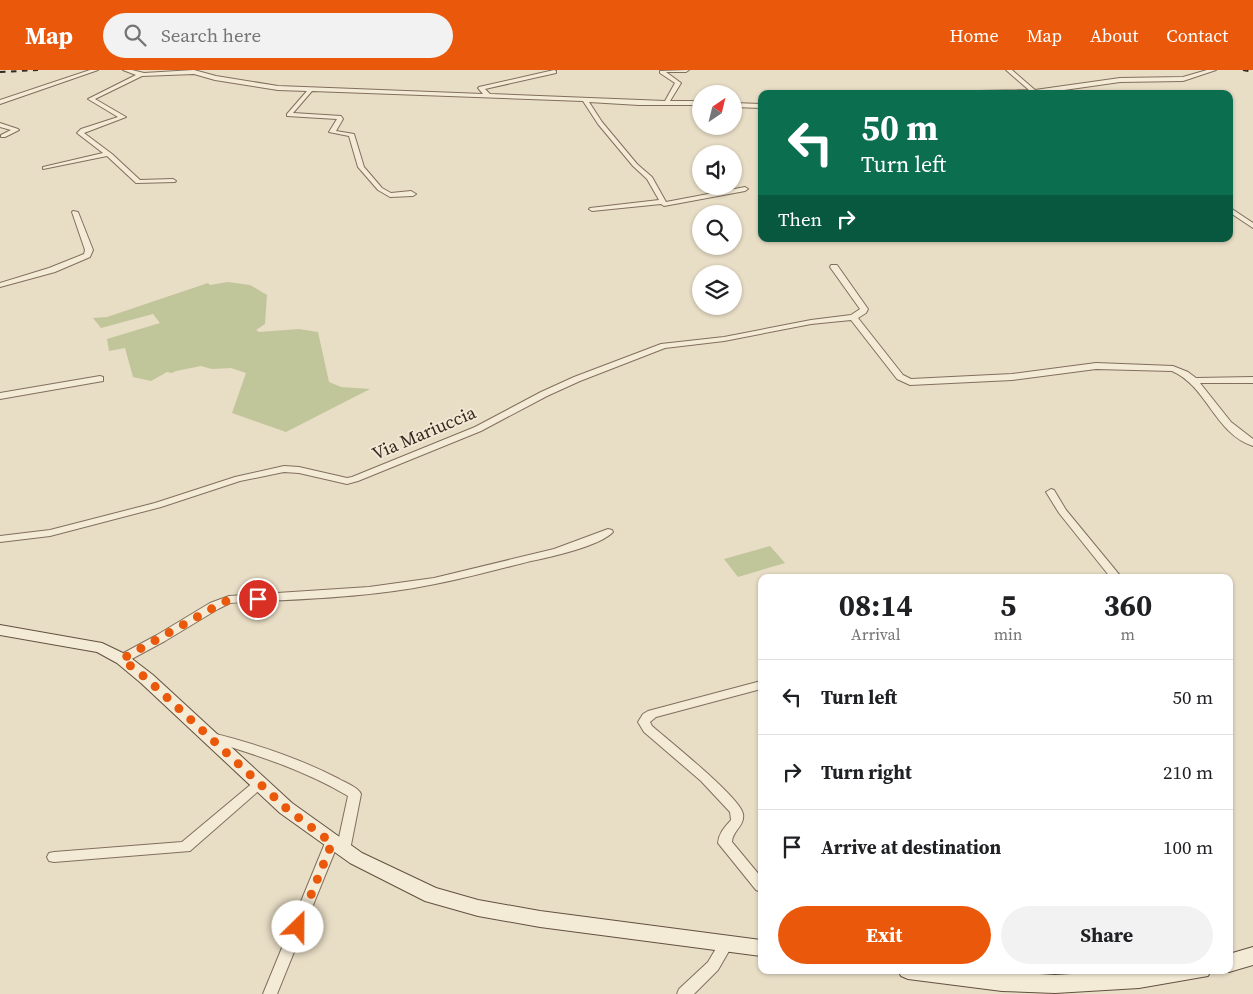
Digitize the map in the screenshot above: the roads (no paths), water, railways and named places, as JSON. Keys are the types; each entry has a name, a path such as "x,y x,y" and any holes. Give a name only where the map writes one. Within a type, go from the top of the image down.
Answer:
{"main road":[{"path":"0,630 102,648 122,659 147,679 286,808 338,846 406,884 432,895 478,908 540,919 758,948"},
{"path":"1233,962 1253,956"},
{"path":"944,974 1033,984 1062,984 1142,979 1175,974"}],"street":[{"path":"0,102 95,70"},
{"path":"126,70 142,74 194,72 215,78 262,86 311,89 639,103 692,103"},
{"path":"667,70 662,72 678,83 667,102"},
{"path":"671,70 686,70"},
{"path":"1008,70 1032,90"},
{"path":"1046,90 1097,83 1183,78 1213,70"},
{"path":"489,96 481,88 554,72"},
{"path":"142,74 92,99 123,116 80,132 83,138 108,154 138,182 173,181"},
{"path":"311,89 289,114 339,117 340,119 332,132 352,135 361,167 380,189 390,195 413,194"},
{"path":"585,100 600,123 635,165 650,178 662,202"},
{"path":"742,105 758,106"},
{"path":"0,125 16,130 3,136"},
{"path":"45,168 108,154"},
{"path":"592,209 690,201 745,189"},
{"path":"0,284 52,270 88,255 89,250 76,212"},
{"path":"1233,212 1253,226"},
{"path":"834,267 864,309 863,312 853,317 900,377 910,382 1012,377 1096,366 1173,369 1194,381 1229,425 1241,437 1253,443"},
{"name":"Via Mariuccia","path":"0,539 50,533 158,505 238,479 284,469 299,470 347,481 355,479 478,429 577,379 664,346 724,339 811,322 853,317"},
{"path":"0,396 100,379"},
{"path":"1194,381 1253,380"},
{"path":"1050,492 1062,511 1114,574"},
{"path":"122,659 214,606 229,600 369,590 434,581 557,552 608,532"},
{"path":"758,686 652,714 644,722 648,729 705,778 736,810 738,816 737,823 727,834 725,844 758,882"},
{"path":"208,737 230,742 299,767 324,777 355,794 338,846 270,994"},
{"path":"54,857 186,847 259,784"},
{"path":"684,994 713,966 726,944"}],"railway":[{"path":"0,72 38,70"},
{"path":"1243,70 1253,72"}]}
